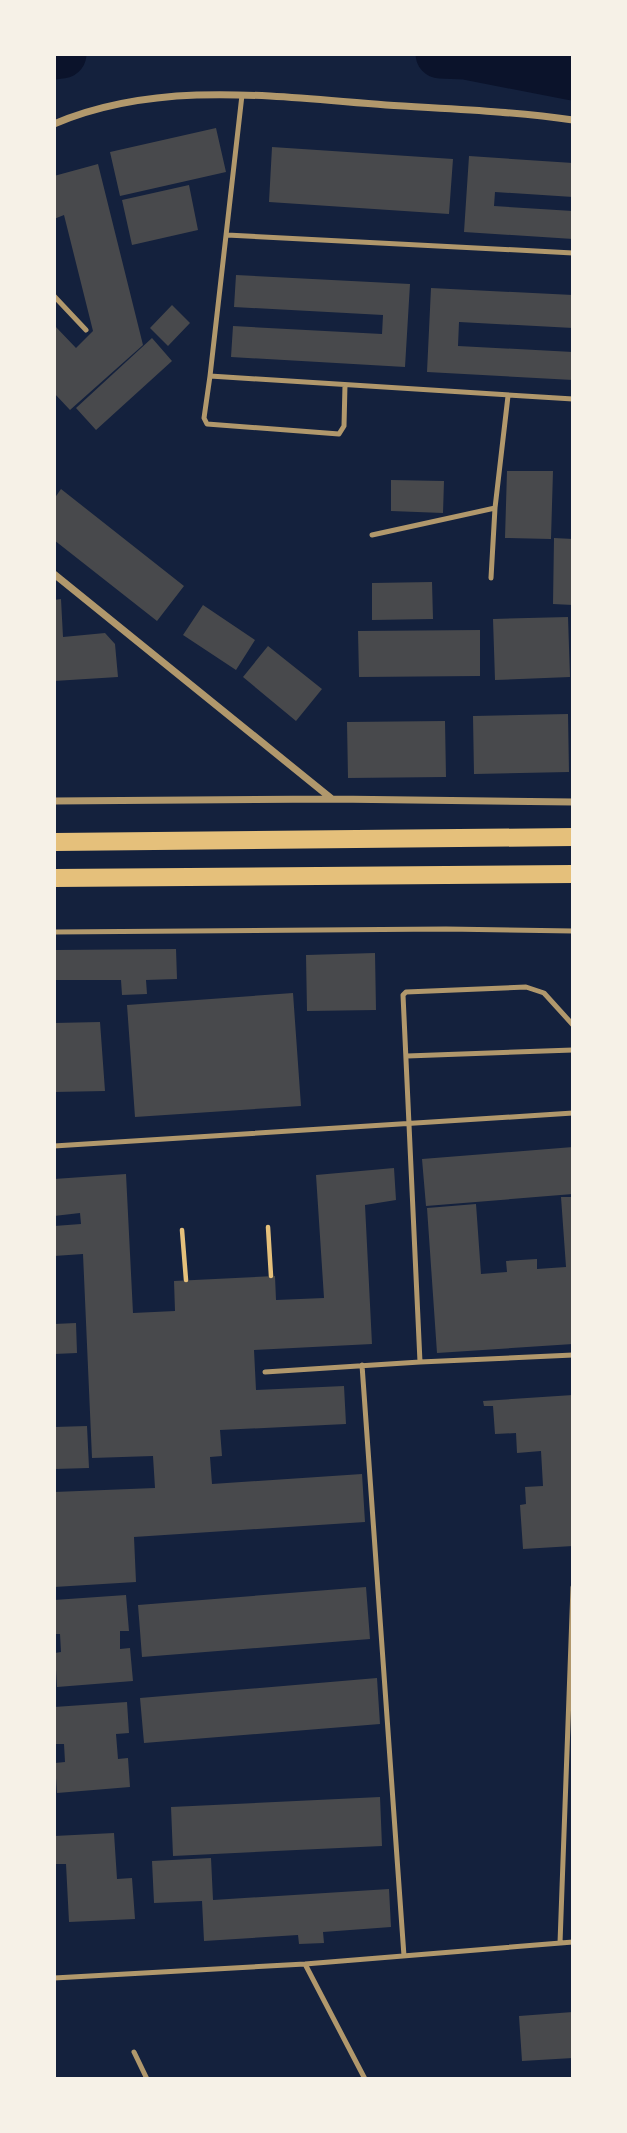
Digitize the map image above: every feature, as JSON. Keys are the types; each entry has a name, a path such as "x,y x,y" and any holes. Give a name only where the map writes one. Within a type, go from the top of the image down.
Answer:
{"main road":[{"path":"54,842 573,837"},
{"path":"54,878 573,874"}],"street":[{"path":"54,124 80,113 150,99 242,95 573,120"},
{"path":"54,574 332,799"},
{"path":"54,802 332,799 573,802"}],"lane":[{"path":"242,95 204,418 207,424 339,433 343,429 345,385"},
{"path":"227,235 573,253"},
{"path":"54,296 86,330"},
{"path":"210,376 573,399"},
{"path":"491,578 495,508 508,396"},
{"path":"372,536 495,508"},
{"path":"54,932 446,929 573,931"},
{"path":"420,1362 403,995 406,992 526,987 544,993 573,1025"},
{"path":"407,1056 573,1049"},
{"path":"54,1146 573,1113"},
{"path":"265,1372 573,1356"},
{"path":"362,1366 404,1956"},
{"path":"560,1943 573,1587"},
{"path":"54,1978 305,1964 573,1942"},
{"path":"305,1964 365,2079"},
{"path":"134,2052 147,2079"}],"path":[{"path":"268,1227 271,1276"},
{"path":"182,1230 186,1280"}],"building":[{"path":"216,128 226,172 120,196 110,152"},
{"path":"272,147 453,159 449,214 269,202"},
{"path":"469,156 573,163 573,197 495,192 494,206 573,211 573,239 464,232"},
{"path":"98,164 143,345 70,410 54,393 54,325 76,348 93,331 64,215 54,219 54,176"},
{"path":"189,185 198,230 132,245 122,200"},
{"path":"236,275 410,284 405,367 231,357 233,326 382,334 383,315 234,307"},
{"path":"431,288 573,295 573,328 459,322 458,346 573,352 573,380 427,372"},
{"path":"172,305 190,323 168,346 150,328"},
{"path":"152,338 172,361 96,430 76,408"},
{"path":"507,471 553,471 551,539 505,538"},
{"path":"391,480 444,481 443,513 391,511"},
{"path":"61,489 184,586 157,621 54,540 54,499"},
{"path":"554,538 573,539 573,605 553,604"},
{"path":"432,582 433,619 372,620 372,583"},
{"path":"61,599 63,637 105,633 115,644 118,677 54,681 54,600"},
{"path":"203,605 255,640 236,670 183,635"},
{"path":"568,617 570,677 495,680 493,619"},
{"path":"480,630 480,676 359,677 358,631"},
{"path":"268,646 322,689 296,721 243,677"},
{"path":"568,714 569,772 474,774 473,716"},
{"path":"445,721 446,777 348,778 347,722"},
{"path":"176,949 177,979 146,980 147,994 122,995 121,980 54,980 54,950"},
{"path":"375,953 376,1010 307,1011 306,955"},
{"path":"293,993 301,1106 135,1117 127,1005"},
{"path":"100,1022 105,1091 54,1092 54,1023"},
{"path":"573,1147 573,1194 426,1206 422,1159"},
{"path":"394,1168 396,1200 365,1205 372,1344 254,1350 256,1390 344,1386 346,1424 220,1430 222,1456 210,1457 212,1484 362,1474 365,1522 134,1537 136,1582 54,1587 54,1492 155,1488 153,1456 92,1458 83,1254 54,1256 54,1226 81,1224 80,1213 54,1216 54,1179 126,1174 133,1313 175,1311 174,1281 275,1276 276,1300 324,1298 316,1175"},
{"path":"561,1197 573,1197 573,1344 437,1353 427,1208 476,1204 481,1274 507,1272 506,1261 537,1259 537,1269 566,1267"},
{"path":"76,1323 77,1353 54,1354 54,1324"},
{"path":"573,1395 573,1546 523,1549 520,1505 526,1504 525,1487 543,1486 541,1451 517,1453 516,1433 495,1434 493,1406 484,1406 483,1401"},
{"path":"87,1426 89,1468 54,1469 54,1427"},
{"path":"366,1587 370,1639 142,1657 138,1605"},
{"path":"126,1595 129,1631 120,1631 120,1649 130,1648 133,1681 57,1687 55,1653 61,1652 60,1634 54,1634 54,1600"},
{"path":"377,1678 380,1724 144,1743 140,1698"},
{"path":"127,1702 129,1733 116,1734 118,1759 128,1758 130,1787 57,1793 55,1763 65,1762 64,1744 55,1744 54,1707"},
{"path":"380,1797 382,1846 173,1856 171,1807"},
{"path":"114,1833 117,1879 132,1878 135,1919 69,1922 66,1864 54,1864 54,1836"},
{"path":"211,1858 213,1900 389,1889 391,1927 323,1932 324,1943 299,1944 298,1935 204,1941 202,1901 154,1903 152,1861"},
{"path":"573,2012 573,2058 522,2061 519,2016"}],"waterway":[{"path":"54,55 62,54"},
{"path":"440,54 465,55 573,76"}]}
